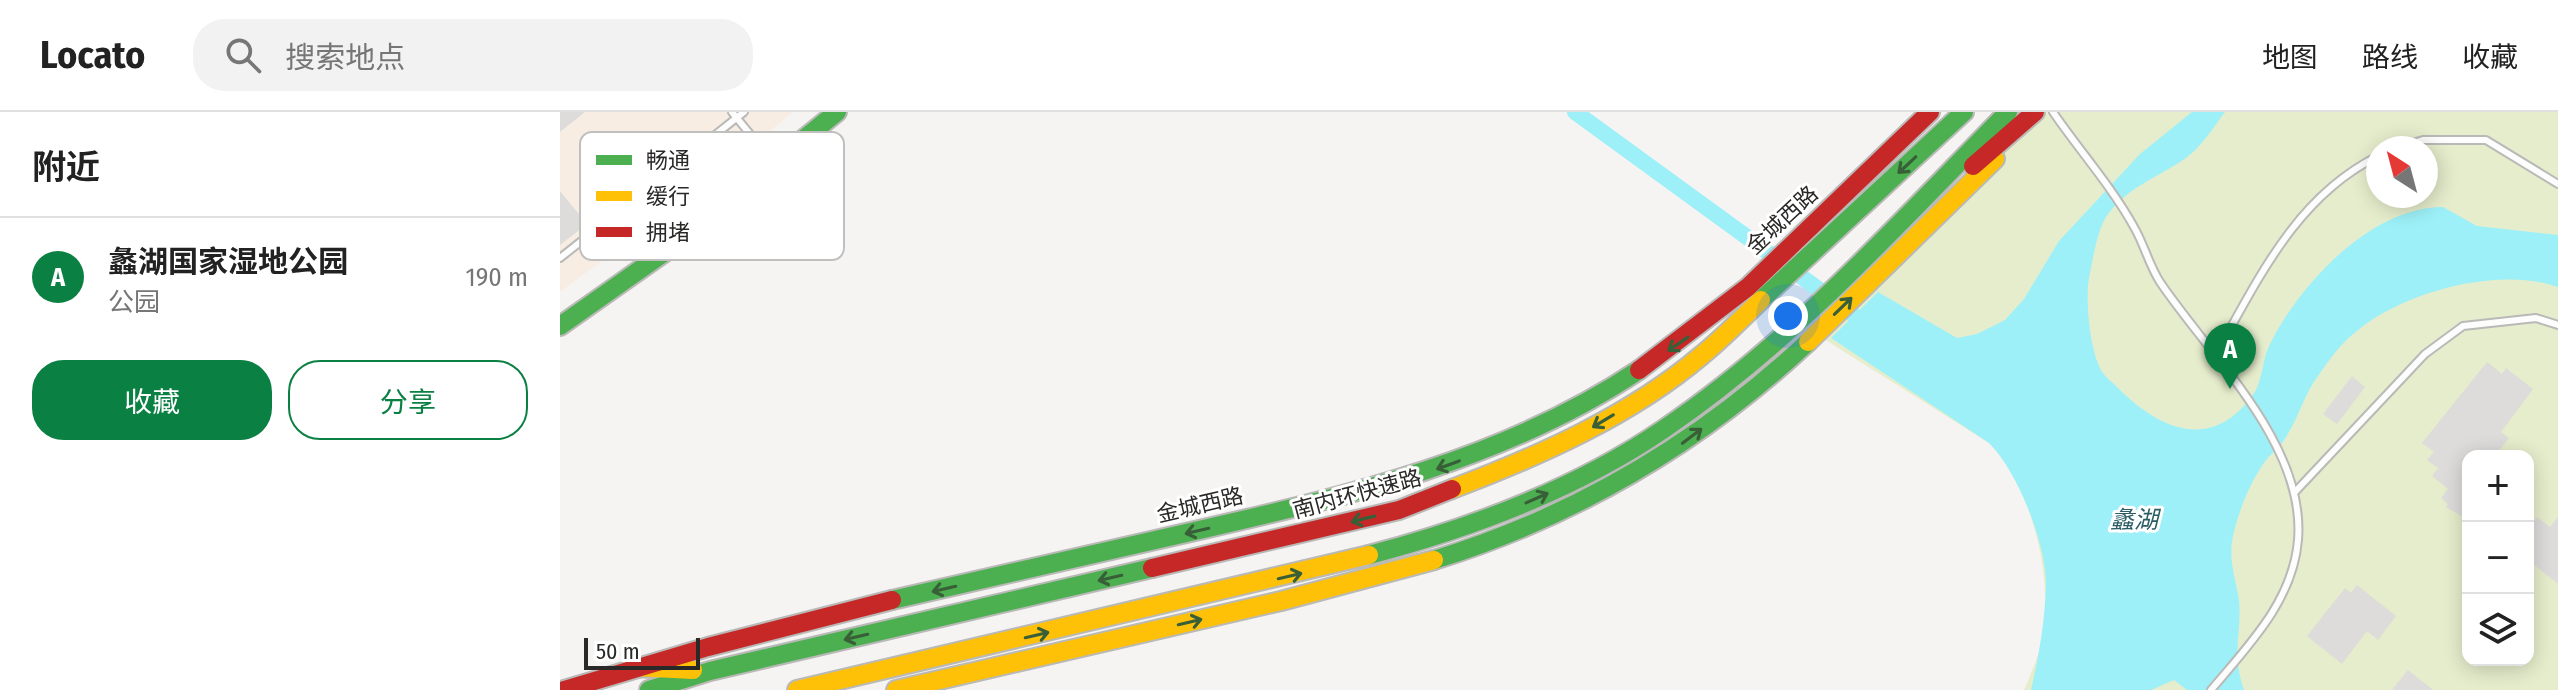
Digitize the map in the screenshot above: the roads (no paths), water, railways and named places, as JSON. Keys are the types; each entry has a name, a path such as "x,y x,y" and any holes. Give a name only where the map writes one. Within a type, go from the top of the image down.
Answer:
{"main road":[{"name":"金城西路","path":"564,690 704,645 1324,501 1451,464 1570,410 1627,378 1687,338 1738,294 1930,112"},
{"name":"南内环快速路","path":"649,690 710,671 1331,527 1461,489 1583,433 1641,399 1701,356 1964,112"},
{"path":"896,690 1416,568 1482,546 1611,487 1674,450 1737,402 1871,252 2008,112"},
{"path":"1871,252 2037,112"},
{"path":"797,690 1340,564 1474,525 1601,467 1662,431 1792,341 1887,264 2037,112"},
{"path":"812,132 834,113"},
{"path":"560,326 611,293 653,260"},
{"path":"634,667 710,671"}],"lane":[{"path":"713,132 734,115 744,112"},
{"path":"2053,112 2124,212 2159,280 2245,394 2281,459 2294,493 2298,540 2276,610 2211,690"},
{"path":"734,115 748,132"},
{"path":"2438,140 2486,140 2558,184"},
{"path":"2216,354 2264,268 2299,216 2354,168 2366,162"},
{"path":"560,258 580,242"},
{"path":"2294,493 2425,354 2463,326 2536,318 2558,325"}],"water":[{"name":"蠡湖","path":"2192,112 2225,112 2192,153 2116,204 2104,220 2092,262 2088,313 2099,365 2103,373 2136,404 2170,424 2187,429 2204,429 2221,424 2237,413 2256,389 2267,350 2283,321 2319,274 2365,235 2390,220 2416,210 2443,207 2477,226 2558,235 2558,287 2509,279 2454,286 2427,294 2378,316 2352,335 2331,358 2313,383 2284,440 2253,480 2234,531 2231,556 2240,612 2237,654 2244,690 2187,690 2174,680 2151,690 2031,690 2043,625 2045,568 2036,529 2010,472 1989,443 1831,338 1878,292 1957,338 1977,334 2005,320 2024,299 2059,241 2140,154"}],"waterway":[{"path":"1575,112 1854,315"}],"place":[{"name":"蠡湖国家湿地公园","path":"2230,389"}]}
